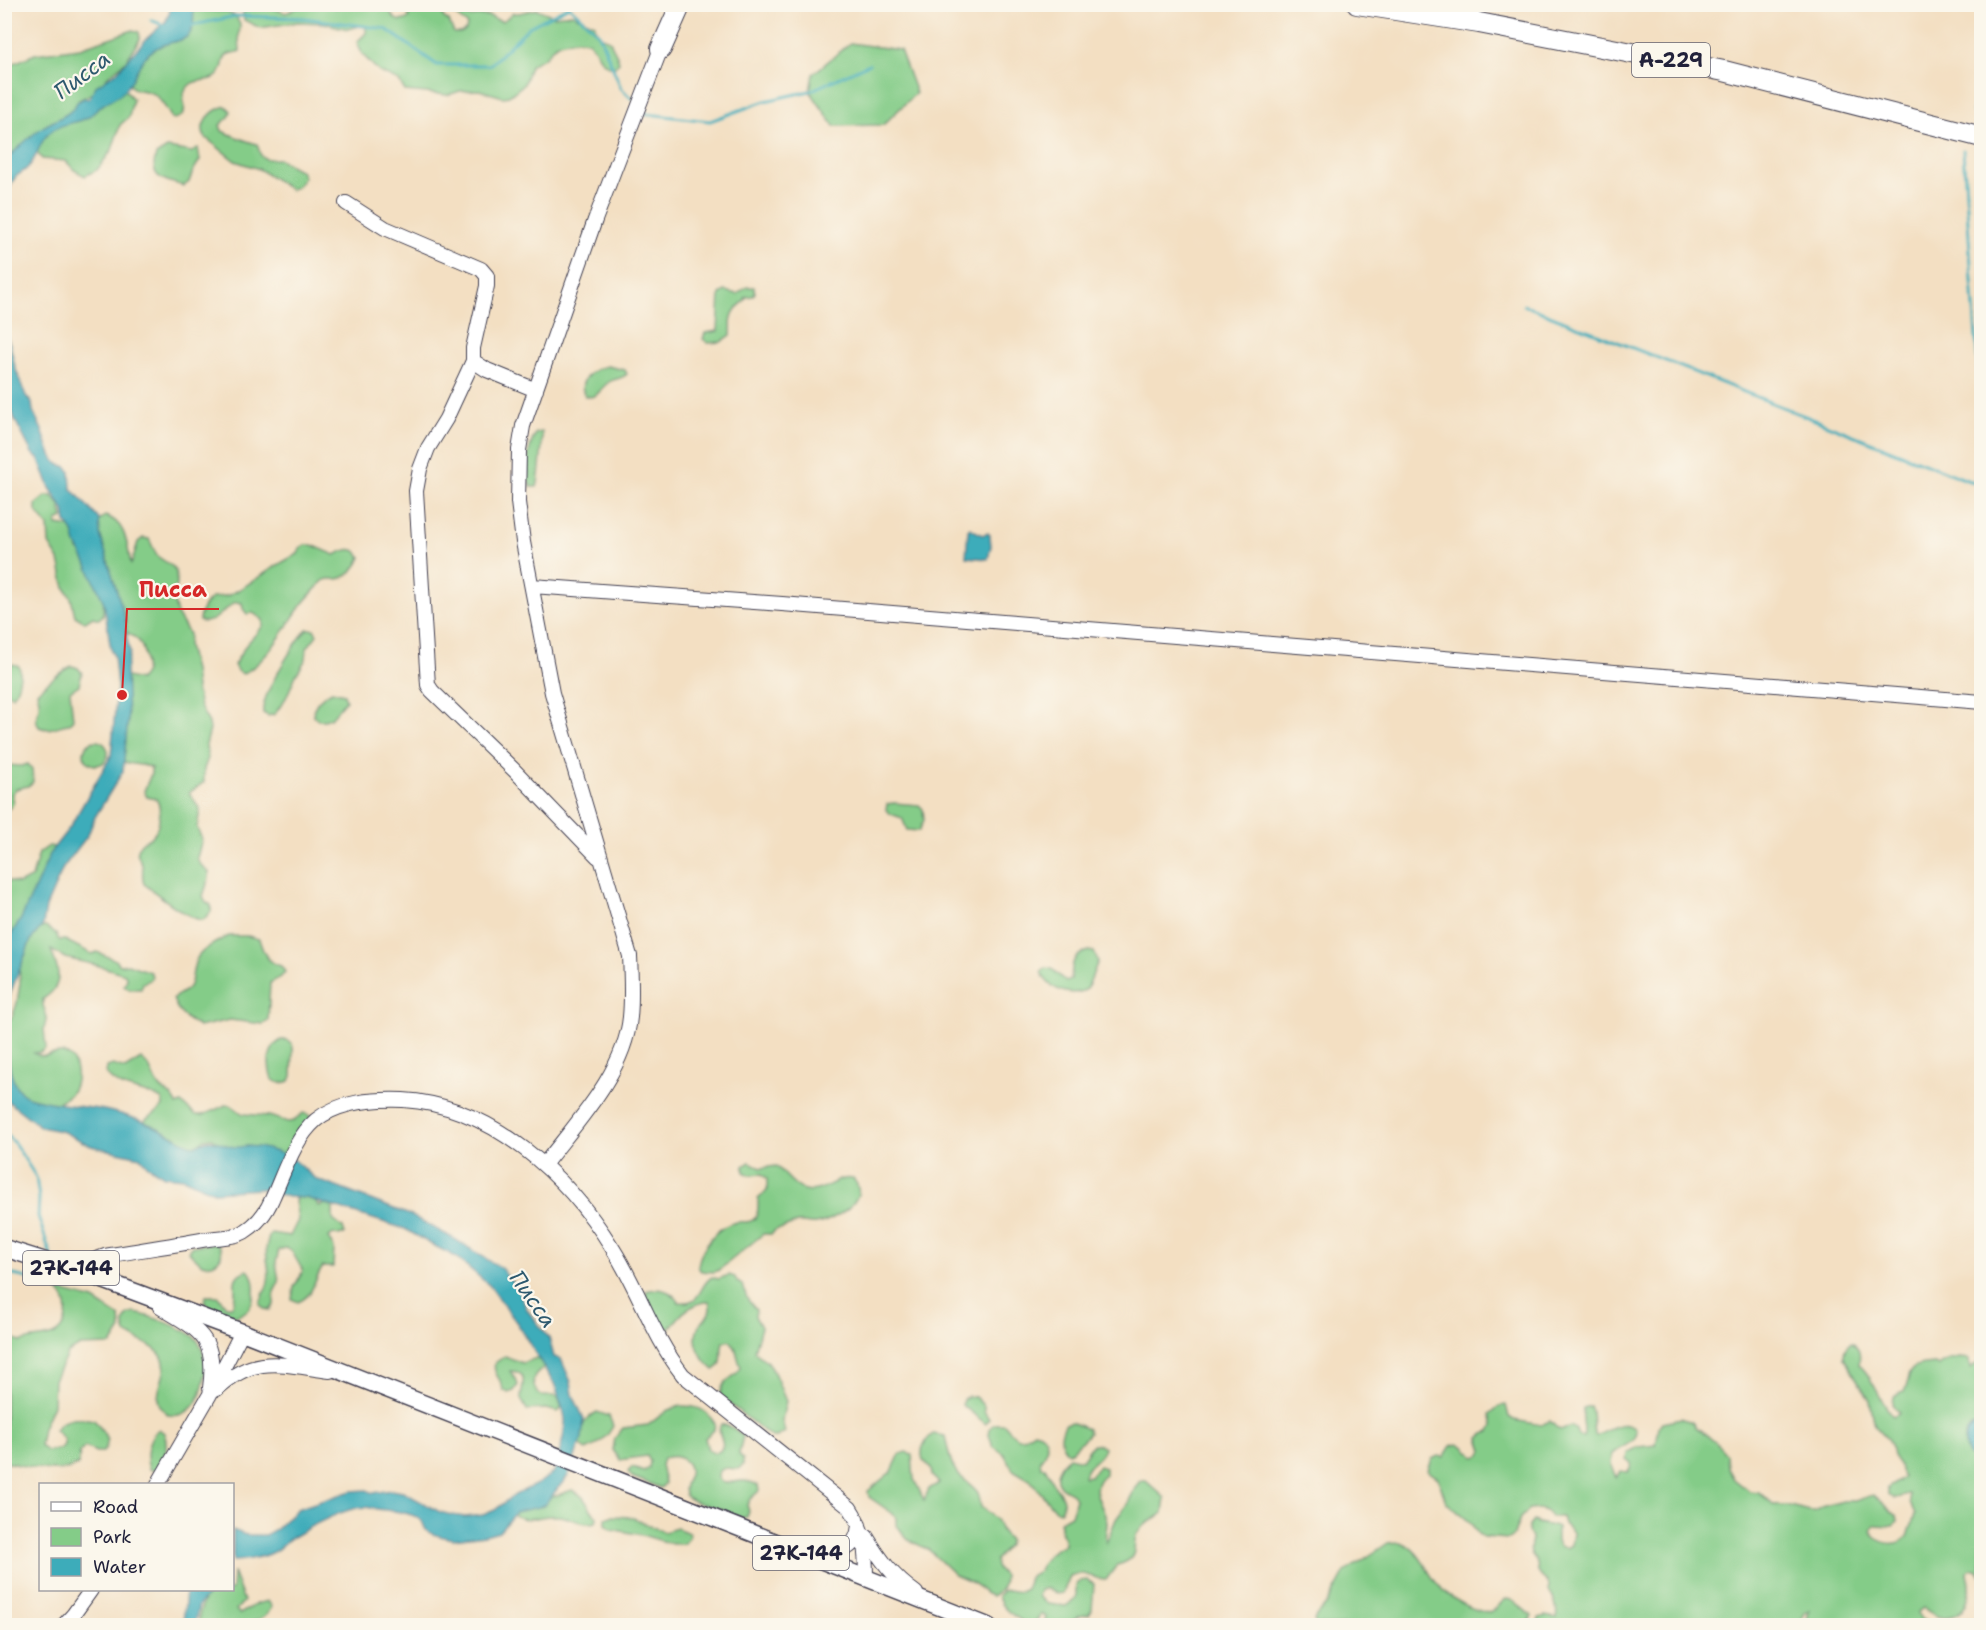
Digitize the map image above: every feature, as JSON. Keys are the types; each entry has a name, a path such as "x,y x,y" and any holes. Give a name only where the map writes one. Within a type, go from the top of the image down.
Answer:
{"highway":[{"path":"660,49 679,4"},
{"name":"А-229","path":"1357,4 1479,24 1724,71 1982,136"}],"main road":[{"name":"27К-144","path":"4,1248 87,1274 242,1332 988,1626"}],"street":[{"path":"544,1165 612,1072 630,1019 630,956 552,693 523,542 518,502 519,450 536,390 595,220 660,49 669,4"},
{"path":"346,203 385,228 481,269 487,276 487,286 473,348 473,362 446,419 428,448 420,469 416,491 428,685 432,692 514,770 601,860"},
{"path":"473,362 536,390"},
{"path":"532,586 794,605 1982,702"},
{"path":"87,1274 91,1261 105,1256 242,1234 261,1219 304,1134 316,1120 330,1112 370,1100 416,1101 457,1111 478,1120 520,1145 544,1165 586,1211 613,1248 670,1358 683,1375 850,1508 888,1570 899,1581 932,1604"},
{"path":"136,1292 193,1327 205,1338 211,1352 209,1396"},
{"path":"159,1483 209,1396 242,1332"},
{"path":"209,1396 232,1375 250,1366 271,1364 344,1373"},
{"path":"800,1553 843,1551 856,1539 859,1525"},
{"path":"859,1525 864,1542 867,1579"},
{"path":"63,1626 91,1591"}],"green space":[{"path":"251,4 268,6 286,13 304,6 318,4 336,8 344,5 400,5 390,11 396,19 401,21 409,18 407,5 440,5 444,18 449,21 454,33 466,30 467,24 452,13 449,7 454,5 469,17 489,16 501,21 513,13 537,9 554,16 572,14 595,24 599,35 610,40 619,62 615,67 610,66 602,61 589,42 572,40 556,45 530,66 524,84 509,96 503,97 479,90 460,91 448,95 405,91 399,81 379,72 362,54 357,42 366,33 366,27 348,29 324,23 298,22 260,28 244,20 244,10"},
{"path":"191,5 199,10 224,11 236,16 240,25 240,51 225,57 222,69 214,78 194,82 188,87 184,95 184,112 179,118 172,119 155,95 130,86 126,73"},
{"path":"133,30 139,32 140,39 126,61 107,77 95,92 79,100 75,109 13,154 5,163 5,77 11,77 12,64 35,54 80,48"},
{"path":"850,43 900,50 916,93 883,125 834,126 810,91 813,74"},
{"path":"125,90 133,99 129,117 120,125 112,150 97,170 85,176 74,170 66,161 42,159 34,149 49,130"},
{"path":"226,106 231,111 229,117 220,125 222,131 257,144 261,156 266,159 279,159 301,171 304,177 297,187 291,190 259,169 235,161 205,137 203,127 205,122 216,110"},
{"path":"167,148 192,152 198,148 200,160 189,182 184,186 160,178 154,169 156,155"},
{"path":"747,287 754,287 755,293 746,297 734,312 731,335 721,342 708,343 703,339 705,333 718,331 720,294 725,291 737,294"},
{"path":"607,366 625,370 627,374 609,382 596,395 585,396 584,380 596,370"},
{"path":"542,432 538,483 537,487 531,487 527,467 529,452 536,433"},
{"path":"46,496 52,496 60,505 63,518 57,521 57,525 70,527 74,532 78,550 84,551 104,596 103,615 99,619 93,617 85,622 75,616 71,598 65,588 59,560 49,544 48,526 36,511 36,504"},
{"path":"105,516 118,523 122,529 131,565 138,542 143,538 149,539 157,556 173,567 176,572 177,585 172,596 177,614 189,634 188,646 200,707 209,723 210,730 206,745 208,758 204,769 204,782 189,793 200,809 197,828 202,839 197,858 209,872 203,896 211,905 211,912 203,920 190,916 165,900 143,881 143,867 138,850 141,843 156,831 159,808 156,799 147,797 144,791 151,768 121,760 122,680 127,677 139,680 141,678 145,670 144,656 138,641 118,628 95,523"},
{"path":"312,545 335,555 352,550 361,557 349,574 323,581 304,602 260,661 243,674 237,671 234,665 246,645 263,626 263,620 253,613 247,614 242,603 236,602 215,619 199,621 203,608 212,598 227,596 298,554 300,548"},
{"path":"307,629 314,629 317,635 307,648 306,659 286,698 275,714 268,716 263,713 272,683"},
{"path":"13,664 19,666 20,673 18,686 13,696 5,688 4,669"},
{"path":"72,666 78,668 82,673 79,685 70,691 73,719 69,724 54,728 39,727 36,720 39,706 37,692"},
{"path":"332,691 344,694 346,700 332,717 318,720 313,716 316,704"},
{"path":"96,741 104,745 108,753 104,761 96,765 88,761 84,753 88,745"},
{"path":"28,764 32,769 33,782 16,789 12,794 14,801 12,805 5,810 5,765"},
{"path":"887,804 919,805 923,809 924,820 919,831 907,830 902,818 886,810"},
{"path":"49,846 55,847 21,921 5,942 5,880 19,884 32,877 39,853"},
{"path":"46,927 56,934 59,940 65,940 92,954 97,952 116,960 120,965 128,964 150,972 152,976 150,980 143,983 141,989 129,989 124,985 127,979 125,974 65,958 51,950 58,980 53,990 43,999 47,1017 44,1029 46,1048 34,1053 41,1056 58,1053 68,1055 76,1071 75,1084 70,1094 55,1105 26,1100 11,1080 5,1032 17,1003 20,983 19,965 26,954 23,943 40,928"},
{"path":"229,936 248,936 259,939 266,956 276,965 281,966 285,972 270,983 268,1021 263,1024 230,1020 199,1027 183,1016 173,999 189,987 195,963 200,955 214,943"},
{"path":"1088,951 1094,952 1098,961 1087,989 1074,993 1061,991 1049,984 1041,972 1046,968 1052,969 1066,982 1071,980 1075,958"},
{"path":"281,1040 287,1040 292,1044 292,1076 290,1081 278,1083 272,1079 269,1058 273,1048"},
{"path":"141,1059 148,1066 157,1084 172,1097 177,1105 181,1103 196,1115 203,1115 226,1105 232,1106 243,1114 269,1116 288,1122 294,1121 303,1113 313,1119 290,1153 284,1154 268,1151 232,1154 212,1138 205,1139 194,1147 183,1143 173,1135 169,1139 145,1127 145,1121 163,1106 162,1099 124,1087 106,1073 107,1067 113,1065 125,1069"},
{"path":"750,1162 761,1168 776,1166 795,1185 809,1191 840,1180 853,1179 858,1187 858,1194 848,1208 832,1219 816,1224 797,1223 775,1230 772,1234 763,1234 719,1270 701,1271 698,1267 702,1252 716,1233 730,1224 751,1221 756,1216 758,1199 767,1191 767,1179 762,1174 750,1175 744,1172 744,1166"},
{"path":"297,1196 314,1197 318,1206 329,1203 333,1207 333,1220 343,1228 345,1234 339,1236 333,1234 328,1238 334,1248 333,1267 323,1267 311,1291 298,1302 292,1299 294,1287 303,1271 291,1250 285,1248 279,1250 276,1262 279,1282 274,1292 274,1305 270,1310 264,1309 260,1304 269,1275 266,1252 268,1240 271,1233 290,1236 298,1220 295,1201"},
{"path":"217,1243 221,1256 212,1264 202,1264 188,1251 192,1246"},
{"path":"248,1270 253,1278 254,1294 246,1312 237,1316 223,1314 211,1309 204,1302 206,1296 218,1296 226,1306 232,1306 237,1276"},
{"path":"729,1275 735,1277 737,1282 744,1287 747,1298 756,1310 755,1316 761,1327 754,1351 772,1368 786,1401 782,1420 785,1432 777,1437 771,1437 720,1396 723,1385 741,1367 732,1342 729,1340 723,1342 721,1362 714,1370 699,1351 697,1333 709,1312 709,1302 689,1308 671,1327 665,1330 658,1325 647,1302 646,1291 656,1289 669,1292 679,1302 687,1302 696,1298 712,1277 718,1279"},
{"path":"57,1290 94,1300 120,1317 121,1329 111,1345 80,1346 68,1353 54,1380 53,1405 43,1428 40,1446 47,1451 60,1449 64,1445 64,1439 55,1430 58,1425 67,1420 83,1419 94,1420 107,1440 106,1448 103,1452 96,1452 85,1447 80,1452 78,1465 52,1470 5,1462 5,1331 20,1342 57,1333 65,1321 66,1306 64,1298"},
{"path":"134,1313 177,1327 197,1340 205,1362 205,1375 198,1400 191,1409 181,1414 169,1415 162,1408 158,1401 158,1394 164,1372 162,1357 150,1346 126,1333 125,1319"},
{"path":"1852,1343 1860,1355 1859,1365 1868,1375 1893,1416 1899,1413 1892,1404 1893,1397 1904,1392 1911,1370 1914,1368 1935,1364 1938,1366 1948,1360 1961,1358 1969,1359 1970,1368 1981,1360 1981,1424 1971,1426 1965,1436 1971,1460 1981,1468 1981,1577 1977,1569 1970,1569 1967,1574 1969,1590 1966,1605 1956,1615 1940,1617 1923,1608 1918,1612 1920,1618 1930,1625 1862,1626 1856,1622 1841,1625 1806,1625 1809,1610 1799,1625 1537,1625 1539,1618 1545,1616 1556,1618 1557,1611 1548,1583 1539,1573 1530,1549 1532,1537 1528,1532 1529,1526 1533,1521 1557,1528 1559,1546 1566,1548 1571,1545 1573,1533 1564,1524 1562,1517 1551,1517 1541,1509 1529,1510 1520,1518 1514,1535 1508,1539 1483,1537 1478,1534 1471,1523 1446,1502 1438,1478 1428,1471 1432,1459 1438,1456 1444,1457 1451,1446 1457,1444 1463,1446 1475,1457 1481,1455 1483,1450 1479,1438 1490,1432 1493,1426 1490,1414 1499,1406 1506,1405 1509,1417 1514,1420 1541,1425 1550,1421 1559,1430 1571,1426 1576,1430 1578,1436 1583,1438 1583,1408 1590,1406 1596,1436 1620,1425 1636,1429 1631,1442 1612,1454 1611,1466 1616,1477 1621,1471 1627,1472 1630,1469 1631,1463 1626,1459 1627,1453 1638,1447 1656,1445 1659,1426 1662,1422 1681,1418 1692,1422 1727,1455 1728,1468 1734,1479 1749,1491 1759,1492 1773,1505 1816,1511 1821,1507 1873,1495 1897,1516 1898,1522 1893,1526 1875,1525 1872,1531 1874,1537 1887,1543 1900,1542 1908,1537 1915,1514 1910,1503 1910,1495 1897,1498 1888,1495 1888,1488 1903,1478 1888,1440 1875,1426 1870,1401 1844,1358 1845,1349"},
{"path":"505,1356 522,1363 540,1357 545,1367 534,1379 535,1388 542,1396 558,1397 562,1408 558,1412 546,1409 527,1410 521,1399 523,1377 517,1372 510,1371 518,1385 514,1391 509,1393 503,1390 494,1367 495,1363"},
{"path":"968,1396 975,1397 984,1406 989,1419 986,1424 962,1405 963,1399"},
{"path":"681,1406 701,1409 712,1419 715,1424 714,1430 705,1438 708,1450 714,1453 720,1451 723,1444 719,1431 721,1424 733,1428 743,1436 739,1454 743,1459 743,1465 738,1469 725,1468 719,1471 718,1477 721,1482 726,1483 746,1481 758,1485 759,1491 747,1505 749,1511 747,1517 741,1518 686,1497 684,1488 689,1468 682,1459 670,1457 663,1459 661,1465 665,1483 661,1488 632,1477 628,1472 632,1467 644,1471 649,1468 650,1461 647,1456 620,1460 613,1450 615,1438 623,1428 648,1425 668,1410"},
{"path":"597,1412 609,1416 613,1426 602,1441 586,1450 577,1441 584,1424"},
{"path":"1071,1422 1088,1429 1089,1433 1073,1450 1068,1452 1061,1442 1061,1435 1065,1424"},
{"path":"994,1424 1004,1424 1017,1438 1023,1438 1034,1431 1043,1435 1047,1447 1040,1460 1041,1467 1045,1467 1062,1497 1061,1511 1055,1510 1030,1480 1013,1470 1004,1454 993,1446 989,1435 990,1428"},
{"path":"159,1429 164,1433 166,1448 161,1463 155,1471 149,1469 147,1453 152,1437"},
{"path":"933,1434 945,1436 954,1469 976,1491 981,1507 996,1519 1001,1531 1009,1540 1008,1546 995,1560 996,1567 1004,1576 1004,1580 998,1592 992,1596 973,1583 955,1575 929,1550 907,1539 896,1524 896,1518 892,1513 869,1497 868,1491 892,1471 900,1454 906,1452 912,1454 914,1479 924,1500 929,1489 939,1483 932,1476 930,1467 922,1457 923,1446"},
{"path":"1093,1444 1099,1444 1104,1448 1100,1456 1087,1469 1084,1477 1090,1476 1099,1466 1105,1468 1105,1474 1099,1480 1096,1491 1106,1516 1106,1543 1116,1519 1140,1481 1146,1481 1165,1498 1163,1513 1142,1527 1135,1538 1131,1558 1117,1565 1106,1580 1075,1574 1070,1576 1063,1593 1057,1594 1046,1588 1040,1590 1038,1596 1048,1604 1066,1606 1076,1598 1076,1585 1080,1581 1087,1580 1094,1584 1092,1609 1089,1614 1076,1618 1072,1625 1044,1626 1046,1617 1041,1614 1034,1624 1027,1625 1002,1606 998,1596 1002,1591 1020,1592 1026,1589 1029,1577 1039,1571 1049,1554 1065,1544 1060,1521 1071,1515 1076,1498 1061,1487 1057,1475 1060,1466 1069,1457 1082,1460"},
{"path":"572,1490 583,1498 597,1517 596,1522 586,1523 558,1516 528,1519 511,1513 549,1494 555,1496"},
{"path":"631,1517 664,1532 677,1528 689,1533 689,1538 684,1544 672,1544 611,1529 606,1524 606,1518"},
{"path":"1400,1542 1418,1555 1439,1586 1456,1600 1486,1612 1494,1610 1506,1599 1512,1600 1532,1616 1529,1626 1317,1625 1314,1621 1316,1616 1329,1601 1345,1572 1388,1543"},
{"path":"234,1575 244,1601 236,1610 240,1614 256,1604 268,1601 272,1607 259,1620 240,1625 199,1626 199,1615 207,1591 234,1591"}],"water":[{"path":"172,5 193,5 194,20 188,36 148,54 127,88 89,117 60,126 48,134 27,169 14,178 10,188 5,190 4,166 14,152 40,129 71,111 77,102 84,98 89,99 96,86 117,72 145,40 166,21"},
{"path":"5,332 15,367 26,396 32,403 33,411 51,455 58,464 67,467 70,471 71,488 99,519 100,534 125,618 130,652 126,670 128,719 123,771 95,817 88,835 63,868 46,907 43,925 31,940 5,1007 5,944 21,919 52,850 70,827 111,756 117,687 104,603 76,544 73,532 66,522 64,510 50,488 39,460 32,453 11,408 5,402"},
{"path":"970,528 982,535 988,533 990,536 991,546 988,559 966,557"},
{"path":"4,1038 15,1083 18,1089 28,1097 120,1114 151,1125 195,1146 211,1140 234,1147 248,1146 279,1153 293,1159 318,1180 410,1215 501,1268 517,1288 528,1311 549,1338 554,1357 561,1359 584,1419 582,1438 568,1476 545,1504 516,1512 499,1531 485,1535 453,1539 427,1531 421,1520 414,1516 363,1507 318,1523 269,1554 234,1561 234,1530 246,1535 265,1535 276,1529 297,1509 351,1491 403,1492 440,1512 465,1517 483,1515 495,1510 511,1497 539,1483 554,1472 565,1426 556,1387 517,1323 490,1286 456,1257 405,1229 306,1198 288,1197 261,1189 214,1192 183,1178 164,1176 148,1166 140,1157 91,1146 64,1132 41,1127 5,1099"},
{"path":"1982,1424 1981,1468 1970,1458 1965,1442 1971,1428"},
{"path":"186,1591 205,1591 207,1595 199,1605 194,1625 183,1625"}],"waterway":[{"path":"189,26 236,16 304,18 386,29 437,65 490,65 529,27 569,6 599,34 621,88 632,99"},
{"path":"151,20 163,25"},
{"path":"645,112 710,121 765,101 810,91 869,64"},
{"path":"1973,112 1978,94 1982,90"},
{"path":"1963,150 1982,423"},
{"path":"1524,305 1982,486"},
{"path":"4,1132 15,1144 36,1177 39,1198 38,1216 51,1256"},
{"path":"4,1272 31,1279 50,1289 51,1269"}],"place":[{"name":"Писса","path":"122,695"}]}
